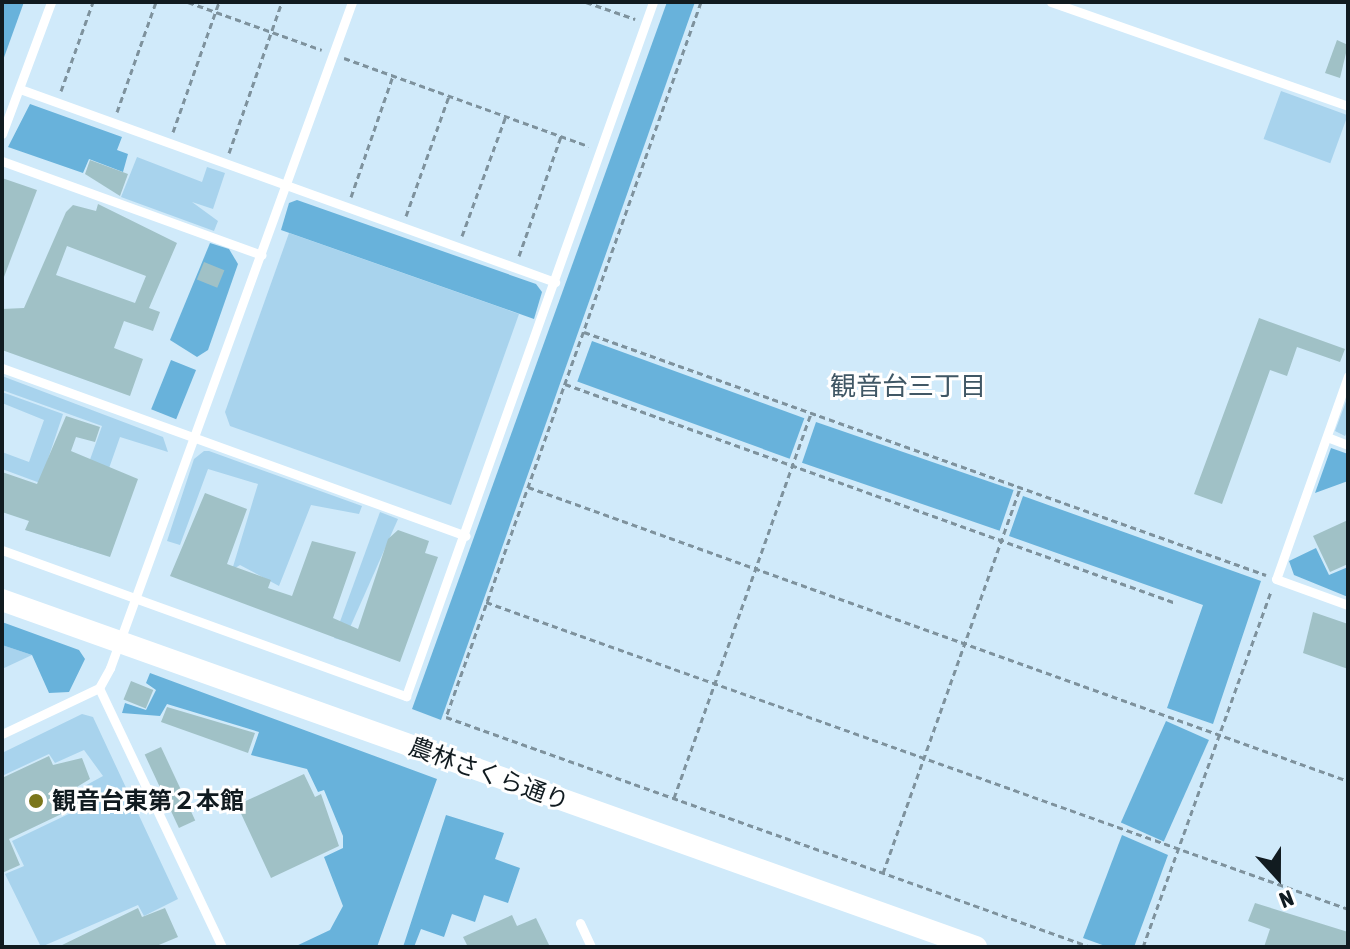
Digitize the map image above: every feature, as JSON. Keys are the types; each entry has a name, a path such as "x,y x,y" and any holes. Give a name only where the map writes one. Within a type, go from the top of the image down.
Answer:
{"street":[{"name":"農林さくら通り","path":"2,600 976,947"}],"lane":[{"path":"2,134 51,2"},
{"path":"2,734 99,688 121,643 352,2"},
{"path":"2,550 406,696 653,2"},
{"path":"1051,2 1348,106"},
{"path":"20,89 555,282"},
{"path":"2,161 262,255"},
{"path":"2,368 465,536"},
{"path":"1348,376 1276,579 1348,605"},
{"path":"1327,437 1348,445"},
{"path":"99,688 222,947"},
{"path":"580,923 591,947"}],"path":[{"path":"57,103 93,2"},
{"path":"113,123 156,2"},
{"path":"188,2 600,150"},
{"path":"169,143 219,2"},
{"path":"225,164 282,2"},
{"path":"586,2 646,23"},
{"path":"701,2 446,717 1091,947"},
{"path":"347,208 393,76"},
{"path":"402,227 449,96"},
{"path":"458,247 506,116"},
{"path":"515,267 561,136"},
{"path":"584,332 1276,579 1143,947"},
{"path":"565,384 1176,603"},
{"path":"674,798 812,413"},
{"path":"528,487 1348,781"},
{"path":"883,873 1020,487"},
{"path":"486,602 1348,909"}],"shaded area":[{"path":"2,2 24,2 2,63"},
{"path":"667,2 695,2 441,720 412,709"},
{"path":"1281,91 1348,115 1330,163 1264,139"},
{"path":"30,104 122,137 117,150 128,154 123,172 89,159 83,173 8,147"},
{"path":"137,157 202,182 207,167 225,173 213,209 192,202 218,221 214,231 121,197"},
{"path":"297,200 536,284 542,292 534,319 281,230 289,203"},
{"path":"289,233 519,314 451,505 230,426 225,412"},
{"path":"210,243 229,249 238,264 208,350 197,357 170,340"},
{"path":"592,341 804,418 790,459 577,381"},
{"path":"171,360 196,370 176,419 151,409"},
{"path":"2,376 163,437 168,452 120,437 81,548 61,541 102,426 2,390"},
{"path":"2,392 63,414 40,483 2,469 2,452 29,462 44,420 2,403"},
{"path":"1348,396 1348,430 1345,436 1335,431"},
{"path":"816,422 1014,490 1000,531 802,463"},
{"path":"1331,448 1348,454 1348,481 1315,493"},
{"path":"204,451 362,506 359,514 311,505 279,586 240,565 232,570 258,484 208,469 180,545 167,541 194,459"},
{"path":"1023,496 1261,581 1213,724 1167,708 1203,605 1009,536"},
{"path":"380,512 398,519 344,641 334,638"},
{"path":"1316,548 1329,575 1348,567 1348,597 1294,575 1289,561"},
{"path":"2,622 79,650 85,659 69,692 49,693 32,655 2,645"},
{"path":"2,645 32,655 2,669"},
{"path":"150,673 437,779 377,947 294,947 330,930 343,906 324,857 343,848 343,836 324,790 318,792 307,769 251,755 259,732 167,704 160,716 122,713 125,703 146,710 156,690 146,683"},
{"path":"82,714 93,717 178,899 144,916 138,905 41,947 5,874 24,866 12,841 77,810 70,794 103,776 84,750 55,763 49,754 2,776 2,753"},
{"path":"1166,721 1209,740 1164,842 1121,822"},
{"path":"446,815 504,833 495,859 520,868 508,903 484,895 475,922 452,914 444,937 421,929 414,947 403,947"},
{"path":"1122,835 1168,855 1134,947 1108,947 1083,938"}],"building":[{"path":"1337,40 1348,45 1340,78 1325,73"},
{"path":"90,160 128,174 120,196 85,174"},
{"path":"2,178 37,190 4,277 2,276"},
{"path":"98,204 177,243 149,308 160,312 153,331 124,321 114,348 143,359 130,396 2,350 2,309 24,308 66,212 73,205 96,211","holes":["67,246 146,276 135,303 56,275"]},
{"path":"204,262 224,270 217,288 197,280"},
{"path":"1259,318 1345,349 1340,362 1297,347 1287,376 1270,370 1222,504 1194,494"},
{"path":"66,416 100,427 95,442 76,437 71,451 138,479 110,557 25,530 29,521 2,512 2,472 37,484"},
{"path":"205,493 247,509 227,564 271,580 268,588 292,596 312,541 356,552 333,618 358,629 388,539 398,530 429,541 425,553 438,557 400,662 170,576"},
{"path":"1348,520 1348,564 1330,572 1313,536"},
{"path":"1313,612 1348,624 1348,669 1303,653"},
{"path":"131,681 153,690 146,709 124,700"},
{"path":"167,707 255,733 248,753 161,722"},
{"path":"161,747 195,820 179,828 145,755"},
{"name":"観音台東第２本館","path":"49,756 53,765 82,758 90,779 67,793 74,808 9,839 20,865 2,873 2,778"},
{"path":"304,774 315,797 321,794 339,846 271,878 237,805"},
{"path":"1255,903 1348,932 1348,947 1264,947 1270,929 1248,921"},
{"path":"138,908 142,917 165,908 178,937 154,947 58,947"},
{"path":"512,915 517,926 536,918 550,947 468,947 463,937"}],"place":[{"name":"観音台東第２本館","path":"36,801"}],"district":[{"name":"観音台三丁目","path":"908,387"}]}
